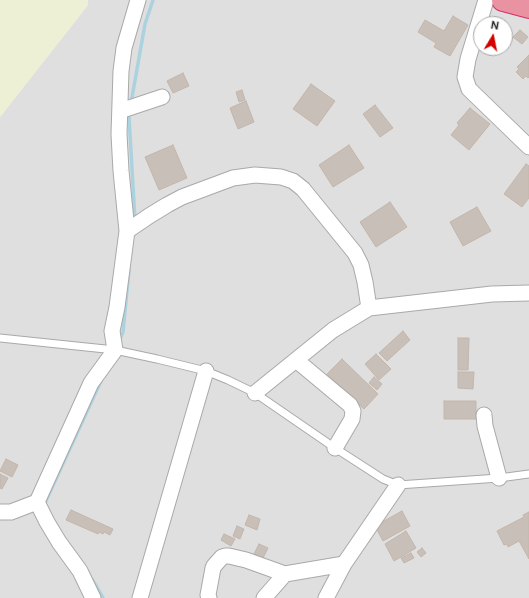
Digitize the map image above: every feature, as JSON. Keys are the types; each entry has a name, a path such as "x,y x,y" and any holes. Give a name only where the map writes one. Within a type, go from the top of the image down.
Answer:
{"highway":[{"path":"503,0 529,7"}],"street":[{"path":"0,512 11,512 37,502 91,382 115,350 112,331 117,307 127,232 119,134 121,71 124,48 138,0"},
{"path":"486,0 468,59 465,77 469,89 529,147"},
{"path":"120,111 162,97"},
{"path":"127,232 166,205 182,197 233,178 255,175 281,177 292,181 303,189 355,253 361,264 369,308"},
{"path":"255,393 333,330 369,308 492,294 529,293"},
{"path":"296,360 350,405 353,411 352,419 335,448"},
{"path":"140,598 206,371"},
{"path":"484,415 485,426 499,478"},
{"path":"326,598 344,564 398,485"},
{"path":"37,502 51,529 80,571 93,598"},
{"path":"209,598 208,595 214,566 222,557 225,556 246,560 285,574 344,564"},
{"path":"264,598 285,574"}],"lane":[{"path":"0,338 115,350 206,371 255,393 383,479 398,485 499,478 529,474"}],"shaded area":[{"path":"88,0 529,0 529,598 0,598 0,117 88,5"}],"green space":[{"path":"0,0 88,0 88,5 0,117"}],"building":[{"path":"453,16 468,25 450,56 434,47 436,43 418,32 425,20 444,31"},
{"path":"520,30 528,37 522,44 513,37"},
{"path":"529,55 529,77 528,78 526,76 523,79 516,72 519,69 517,67"},
{"path":"183,73 189,86 173,93 167,81"},
{"path":"311,84 335,101 317,126 293,109"},
{"path":"242,90 245,100 239,102 236,92"},
{"path":"246,101 254,122 238,129 230,108"},
{"path":"375,105 393,128 380,137 363,114"},
{"path":"470,108 490,124 469,150 451,135 459,125 457,123"},
{"path":"173,145 187,178 159,190 145,157"},
{"path":"349,145 364,168 333,187 319,165"},
{"path":"526,164 529,166 529,198 522,207 504,194"},
{"path":"390,202 407,227 376,247 360,222"},
{"path":"477,207 491,231 463,246 450,222"},
{"path":"403,331 410,340 387,361 379,353"},
{"path":"458,338 469,338 468,370 458,370"},
{"path":"376,354 391,369 379,380 365,364"},
{"path":"342,359 378,394 364,409 327,374"},
{"path":"458,372 474,372 473,389 458,388"},
{"path":"374,377 382,384 377,390 369,383"},
{"path":"444,401 476,401 476,419 444,419"},
{"path":"6,459 18,465 12,477 0,471"},
{"path":"0,474 8,478 2,489 0,488"},
{"path":"71,510 113,529 110,535 104,532 103,534 99,532 98,534 66,520"},
{"path":"402,511 410,526 383,541 375,526"},
{"path":"529,512 529,559 519,541 508,547 507,544 504,545 497,531 524,517 523,515"},
{"path":"249,515 260,519 257,530 245,525"},
{"path":"237,526 244,529 240,539 233,536"},
{"path":"406,531 416,548 394,561 385,544"},
{"path":"224,534 235,539 231,546 221,540"},
{"path":"259,544 268,548 263,558 254,554"},
{"path":"422,548 426,553 421,557 417,552"},
{"path":"411,553 414,558 404,563 401,558"}],"waterway":[{"path":"131,103 145,24 153,0"},
{"path":"129,113 135,220"},
{"path":"119,341 123,332 129,270"},
{"path":"45,506 44,505 101,381"},
{"path":"92,579 103,598"}]}
